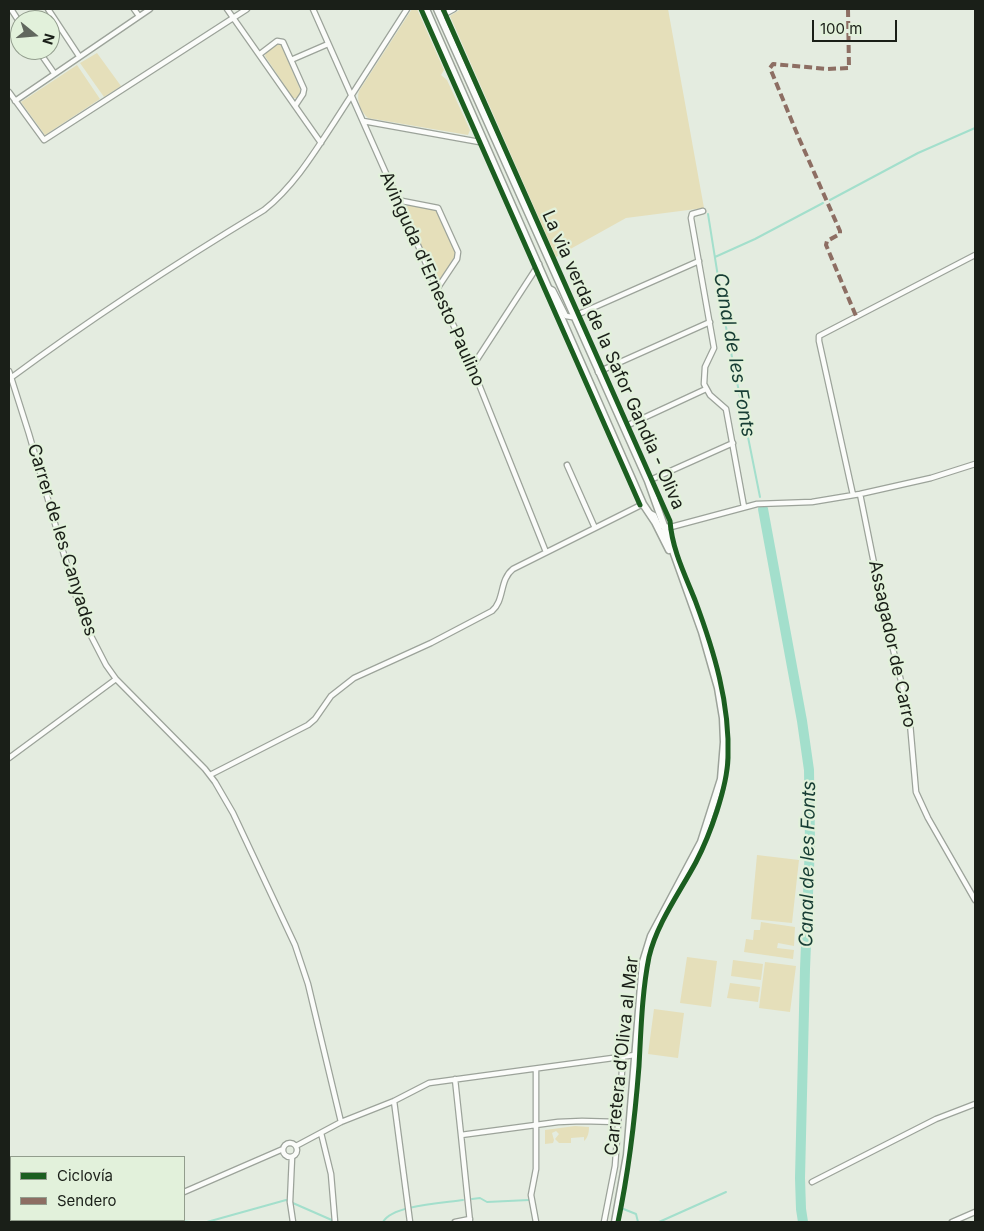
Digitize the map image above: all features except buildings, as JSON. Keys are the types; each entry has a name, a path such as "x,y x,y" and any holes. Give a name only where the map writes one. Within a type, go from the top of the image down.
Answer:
{"street":[{"path":"48,9 79,56"},
{"path":"134,9 139,16"},
{"path":"15,101 150,9"},
{"path":"227,9 320,143"},
{"path":"9,92 44,140 247,9"},
{"name":"Avinguda d'Ernesto Paulino","path":"313,9 472,367 546,552"},
{"path":"12,377 125,298 190,255 264,210 287,190 408,9"},
{"path":"426,9 646,507 682,578"},
{"path":"438,9 648,481 682,578"},
{"path":"441,16 454,9"},
{"path":"260,54 281,40 304,91 295,106"},
{"path":"291,60 328,44"},
{"path":"45,60 54,73"},
{"path":"363,121 485,143"},
{"path":"397,200 436,206 458,252 458,256 437,289"},
{"path":"703,211 692,214 690,218 714,348 705,367 704,380 706,389 715,401 725,407 744,507"},
{"path":"853,495 818,338 821,334 974,256 975,262"},
{"path":"549,288 553,290 566,316 572,318 699,261"},
{"path":"472,367 539,264"},
{"path":"598,372 710,322"},
{"name":"Carrer de les Canyades","path":"9,371 78,603 89,632 106,665 116,678 210,775 233,813 295,944 308,984 341,1122"},
{"path":"624,427 706,389"},
{"path":"648,481 732,444"},
{"path":"646,507 654,514 659,526 664,527 757,504 812,502 860,494 932,478 975,464"},
{"path":"567,465 595,528"},
{"name":"Assagador de Carro","path":"860,494 884,613 906,701 910,723 916,792 924,812 975,900"},
{"path":"646,507 653,497"},
{"path":"210,775 308,725 315,719 331,696 354,678 431,643 492,611 498,603 508,573 595,528 646,507 656,505"},
{"name":"Carretera d’Oliva al Mar","path":"614,1222 627,1155 640,983 646,952 656,926 701,842 715,802 723,768 724,728 718,688 702,632 682,578"},
{"path":"9,758 116,678"},
{"path":"296,1146 341,1122 394,1101 422,1086 455,1079 636,1055"},
{"path":"604,1222 615,1166 623,1056"},
{"path":"536,1069 536,1169 532,1199 536,1222"},
{"path":"455,1079 470,1221 455,1222"},
{"path":"394,1101 410,1222"},
{"path":"812,1182 936,1120 975,1104"},
{"path":"460,1135 582,1121 618,1122"},
{"path":"321,1133 331,1174 335,1221"},
{"path":"185,1192 284,1149 287,1144 292,1143 296,1146"},
{"path":"292,1222 290,1202 292,1157 297,1152 296,1146"},
{"path":"284,1149 286,1155 292,1157"},
{"path":"952,1222 975,1212"}],"shaded area":[{"path":"412,9 417,9 444,70 441,75 447,80 470,130 468,135 368,118 361,109 358,98 359,91"},
{"path":"461,9 668,9 704,208 626,218 556,257 450,16"},
{"path":"278,44 281,45 300,89 297,98 293,98 265,56 266,52"},
{"path":"97,53 121,86 104,97 80,63"},
{"path":"77,65 100,99 45,135 21,102"},
{"path":"406,206 436,209 456,254 443,276 439,279 435,277 405,209"},
{"path":"757,855 799,860 792,923 751,919"},
{"path":"761,922 795,927 794,946 778,943 777,948 794,950 793,959 744,952 746,939 753,940 754,930 760,930"},
{"path":"687,957 717,961 711,1007 680,1003"},
{"path":"733,960 763,964 761,980 731,976"},
{"path":"765,962 796,966 790,1012 759,1008"},
{"path":"730,983 760,987 758,1002 727,998"},
{"path":"654,1009 684,1013 678,1058 648,1054"},
{"path":"575,1126 589,1127 588,1135 584,1141 584,1137 571,1138 571,1143 559,1143 555,1139 559,1134 556,1131 552,1133 553,1143 545,1144 545,1130"}],"waterway":[{"path":"830,200 918,153 975,128"},
{"path":"715,257 755,239 823,203"},
{"name":"Canal de les Fonts","path":"708,214 726,327 760,497"},
{"name":"Canal de les Fonts","path":"763,509 802,721 809,770 810,844 800,1178 803,1222"},
{"path":"659,1222 726,1192"},
{"path":"472,1199 480,1198 487,1202 529,1200"},
{"path":"207,1222 286,1200 334,1221"},
{"path":"383,1222 388,1216 408,1208 463,1200"},
{"path":"621,1206 621,1208 636,1214 638,1222"},
{"path":"181,1221 191,1222"}],"marked path":[{"path":"848,9 849,68 828,69 773,64 770,68 840,231 840,234 827,241 826,245 856,316"}],"cycle path":[{"path":"421,9 640,505"},
{"name":"La via verda de la Safor Gandia - Oliva","path":"443,9 670,521 676,552 702,619 714,658 726,717 728,738 727,770 717,811 696,862 657,932 649,957 643,997 633,1124 618,1222"}]}
